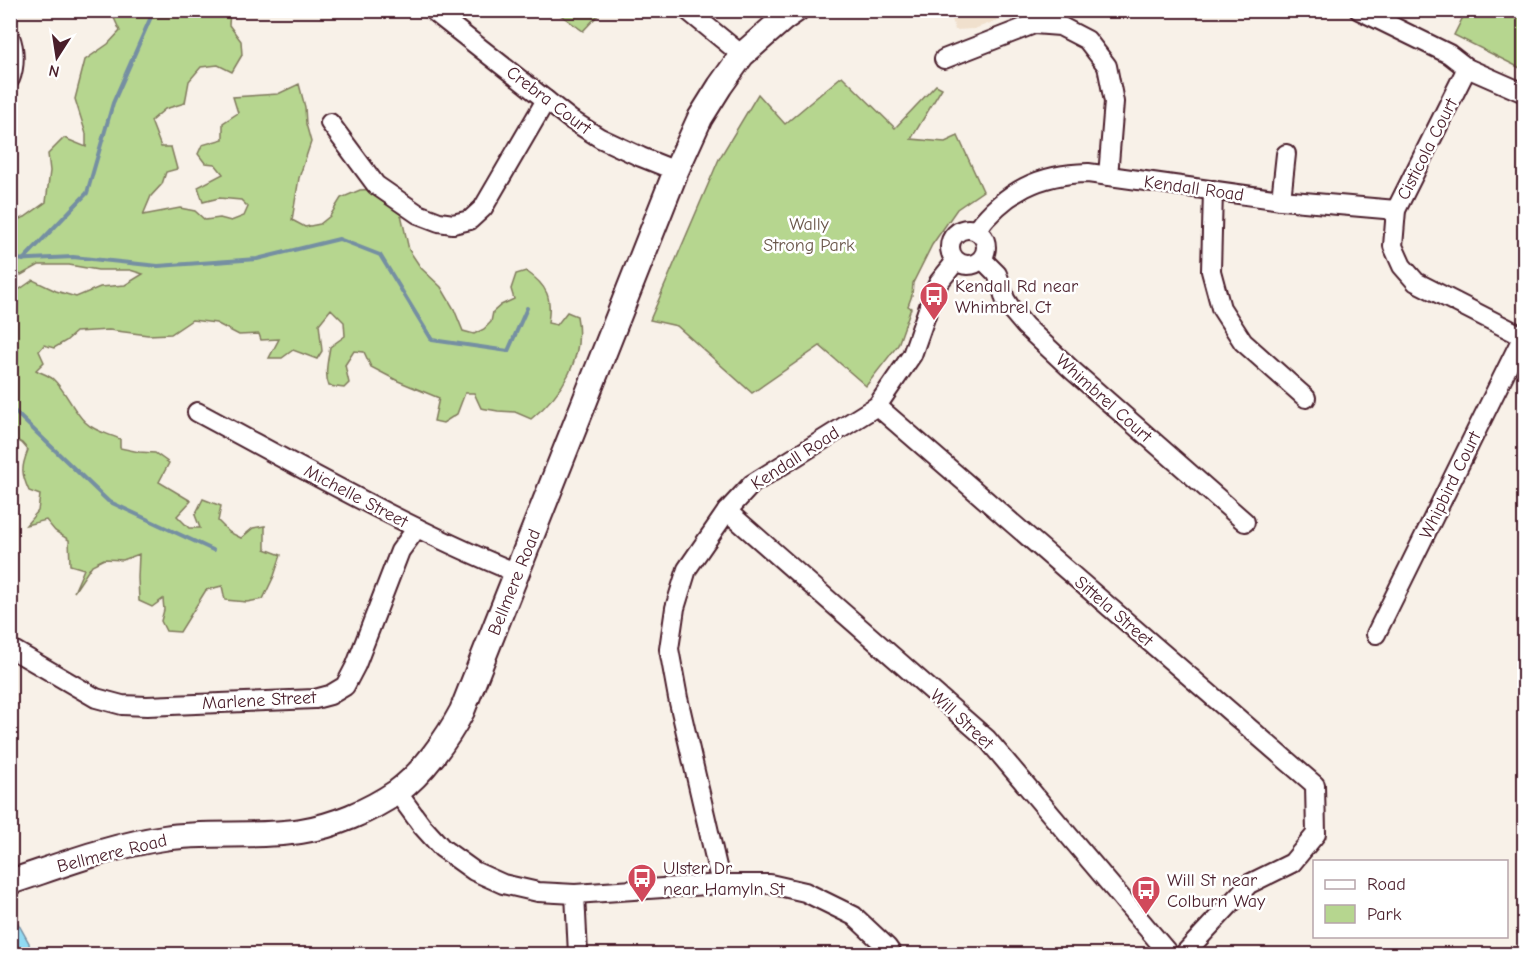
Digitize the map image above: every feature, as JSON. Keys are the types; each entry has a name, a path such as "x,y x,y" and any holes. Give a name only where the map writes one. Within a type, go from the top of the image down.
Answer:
{"main road":[{"name":"Bellmere Road","path":"10,882 115,849 164,838 301,831 335,823 397,792 429,760 454,727 462,711 676,171 700,118 742,55 796,10"}],"street":[{"name":"Crebra Court","path":"432,10 570,119 600,138 676,171"},
{"path":"687,10 742,55"},
{"path":"1369,13 1449,54 1467,68 1524,93"},
{"path":"944,59 1034,24 1060,26 1087,40 1107,66 1114,102 1108,176"},
{"path":"10,37 14,44 13,73 10,79"},
{"name":"Cisticola Court","path":"1467,68 1396,210 1394,246 1402,267 1416,282 1524,337"},
{"path":"330,123 376,185 418,214 439,222 453,224 470,220 483,208 546,100"},
{"path":"1281,200 1286,154"},
{"name":"Kendall Road","path":"976,230 1001,202 1033,182 1068,174 1088,173 1281,200 1396,210"},
{"path":"1213,190 1211,271 1221,308 1243,342 1306,398"},
{"path":"961,230 976,230 987,245 982,259 969,266 956,261 950,252 953,237 961,230"},
{"name":"Whimbrel Court","path":"982,259 997,274 1005,299 1025,326 1245,522"},
{"name":"Kendall Road","path":"721,884 669,649 675,608 687,569 727,511 752,484 877,406 912,355 934,292 956,261"},
{"name":"Whipbird Court","path":"1376,634 1524,337"},
{"name":"Sittela Street","path":"877,406 1315,785 1316,834 1292,863 1249,884 1184,954"},
{"name":"Michelle Street","path":"197,412 417,528 468,553 518,573"},
{"name":"Will Street","path":"727,511 987,739 1169,954"},
{"name":"Marlene Street","path":"10,648 96,698 122,705 315,699 330,695 345,686 356,665 400,551 417,528"},
{"path":"397,792 422,826 442,848 474,871 503,884 538,892 574,894 721,884 770,884 806,892 854,916 892,954"},
{"path":"574,894 578,954"}],"shaded area":[{"path":"950,10 1023,11 974,29 955,30"}],"green space":[{"path":"117,11 230,11 229,25 241,41 242,55 232,72 218,65 201,67 189,81 185,103 165,109 151,121 161,147 171,147 177,169 166,172 162,184 151,196 143,215 180,208 195,211 205,220 220,218 231,221 244,216 248,207 241,200 219,198 203,202 198,187 223,174 215,164 205,163 198,154 202,145 223,139 223,123 238,113 233,97 278,94 299,84 311,142 299,178 292,220 305,227 320,224 330,216 341,198 360,190 377,189 401,214 409,250 421,268 441,287 463,331 474,334 484,329 491,322 493,312 514,299 511,289 516,274 526,271 544,287 547,293 548,323 557,325 567,312 577,316 579,331 574,360 562,386 531,419 515,412 481,408 474,393 465,393 457,414 443,423 434,421 439,398 371,367 364,352 354,351 345,365 349,383 344,388 329,386 327,362 330,347 345,336 344,322 331,309 319,324 322,351 317,359 293,350 282,358 269,358 279,339 261,340 259,334 239,335 216,323 192,320 171,334 148,335 109,330 76,332 54,348 44,345 39,351 44,362 36,370 58,384 85,422 97,430 120,439 120,448 155,453 169,463 159,482 191,501 177,516 189,528 200,528 195,515 203,499 221,506 218,521 229,532 241,538 253,528 265,526 265,549 281,555 263,599 247,602 225,600 222,586 206,590 180,632 166,631 161,621 164,610 163,599 152,607 139,601 139,554 123,560 104,559 92,565 74,592 84,569 70,565 69,540 55,531 46,520 26,525 38,511 40,495 29,491 24,480 23,466 28,450 22,443 11,437 10,289 20,289 33,280 76,297 100,287 125,285 143,274 130,270 39,265 21,275 11,268 11,222 25,217 46,202 50,171 48,154 64,138 86,147 86,134 75,99 85,60 108,44 120,31 114,18"},
{"path":"555,11 597,11 599,14 583,31"},
{"path":"1466,11 1524,11 1524,70 1454,35"},
{"name":"Wally Strong Park","path":"842,76 895,128 936,85 942,88 911,139 945,142 958,136 983,191 957,209 932,245 913,283 908,306 911,308 898,345 866,386 820,346 752,393 677,326 650,320 719,159 758,94 785,124"}],"water":[{"path":"10,909 29,943 30,954 11,954"}],"waterway":[{"path":"23,260 87,193 113,103 154,10"},
{"path":"10,260 73,257 158,266 257,259 339,239 380,255 432,340 508,351 527,308"},
{"path":"10,407 108,501 213,550"}],"place":[{"name":"Kendall Rd near Whimbrel Ct","path":"934,322"},
{"name":"Ulster Dr near Hamyln St","path":"642,904"},
{"name":"Will St near Colburn Way","path":"1146,916"}]}
